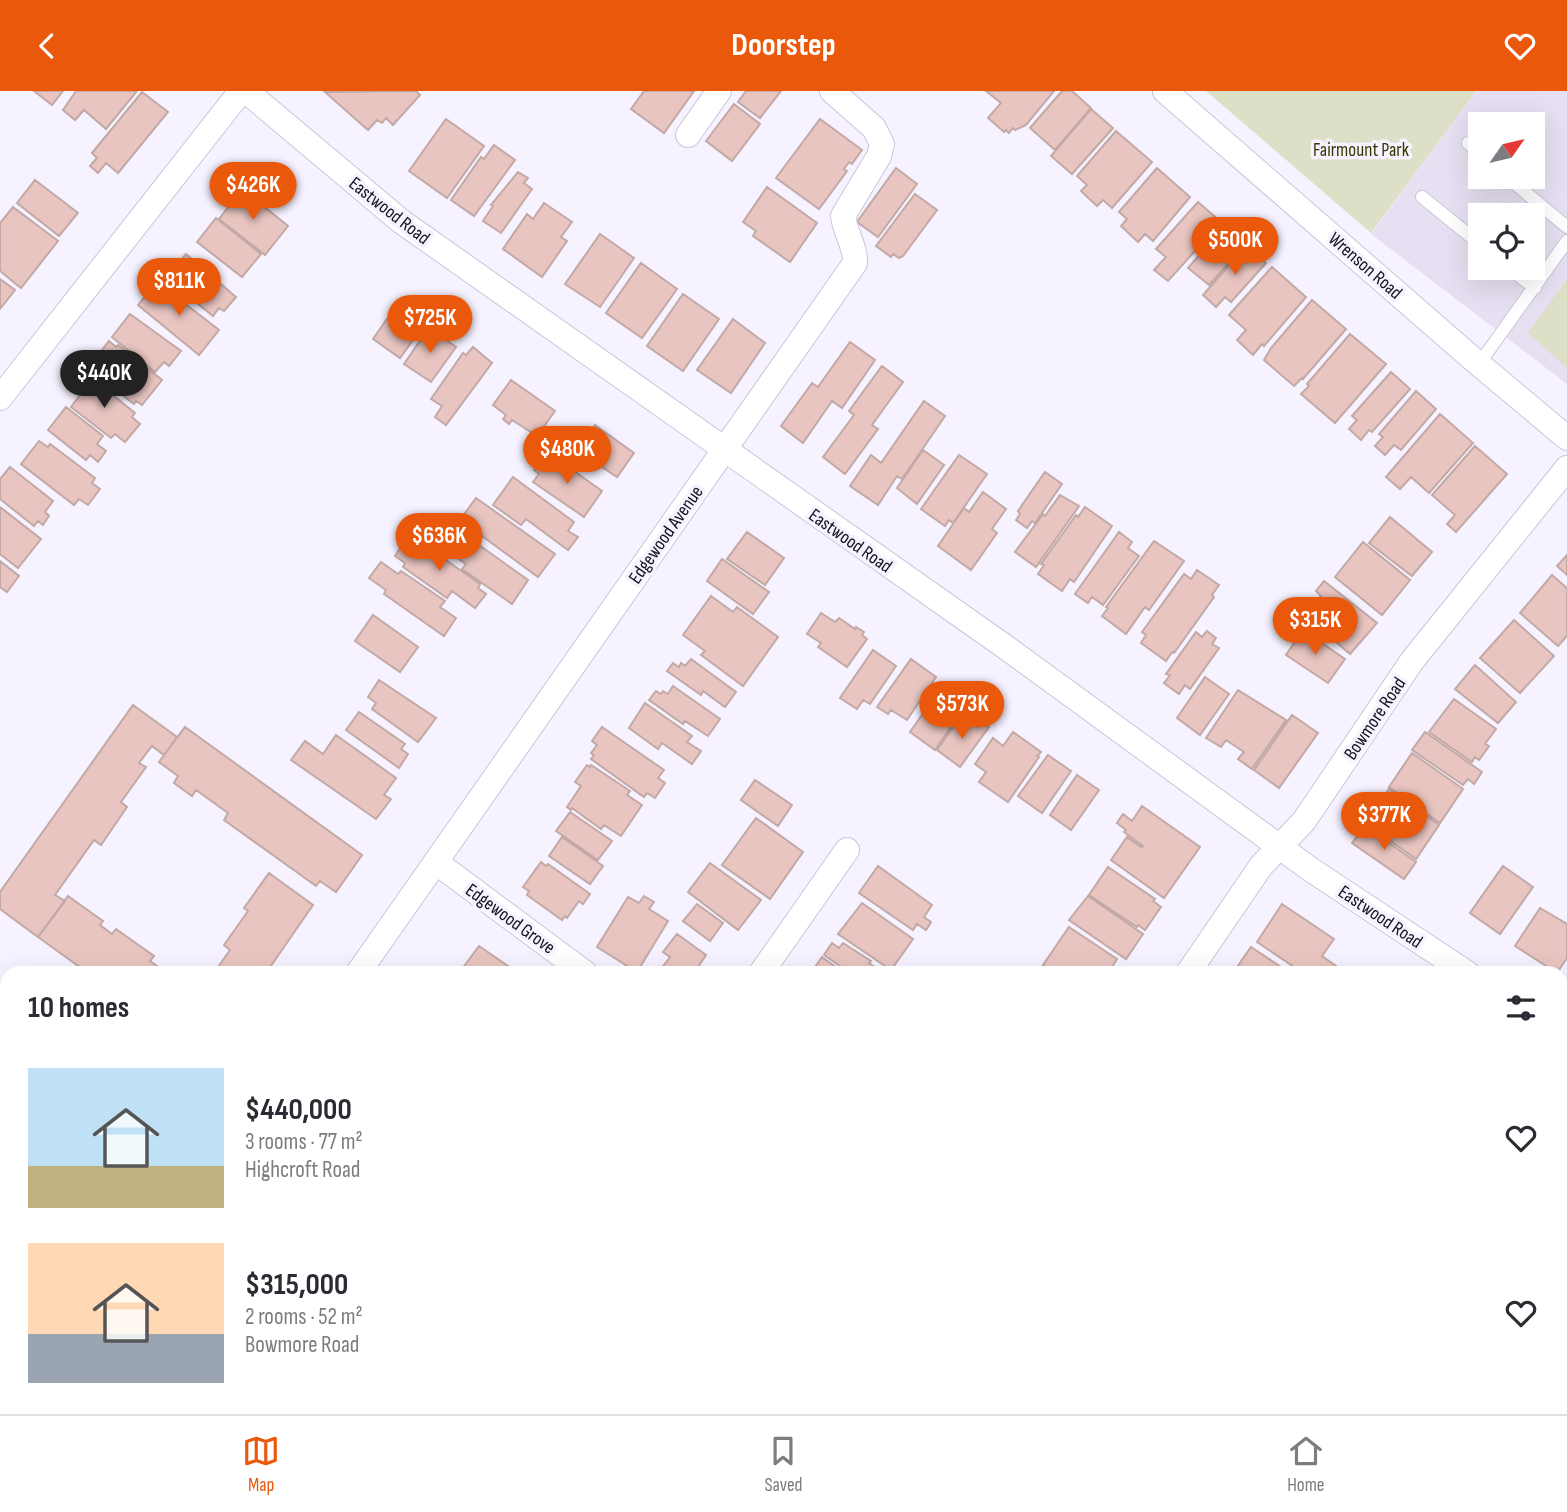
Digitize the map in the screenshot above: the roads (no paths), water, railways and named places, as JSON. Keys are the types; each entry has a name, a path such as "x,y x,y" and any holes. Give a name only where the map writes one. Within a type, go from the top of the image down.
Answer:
{"street":[{"path":"0,398 241,91"},
{"name":"Eastwood Road","path":"246,91 402,222 723,451 1004,646 1278,846 1456,966"},
{"path":"688,135 719,91"},
{"name":"Edgewood Avenue","path":"363,966 855,263 856,255 844,226 844,216 879,156 882,144 874,128 832,91"},
{"name":"Wrenson Road","path":"1165,91 1567,438"},
{"name":"Bowmore Road","path":"1193,966 1261,866 1304,821 1412,661 1567,468"},
{"path":"766,966 847,851"},
{"name":"Edgewood Grove","path":"437,863 576,966"}],"lane":[{"path":"1521,189 1567,227"},
{"path":"1422,197 1468,234"},
{"path":"1479,364 1567,241"},
{"path":"1525,280 1535,288"}],"park label":[{"name":"Fairmount Park","path":"1361,149"}]}
